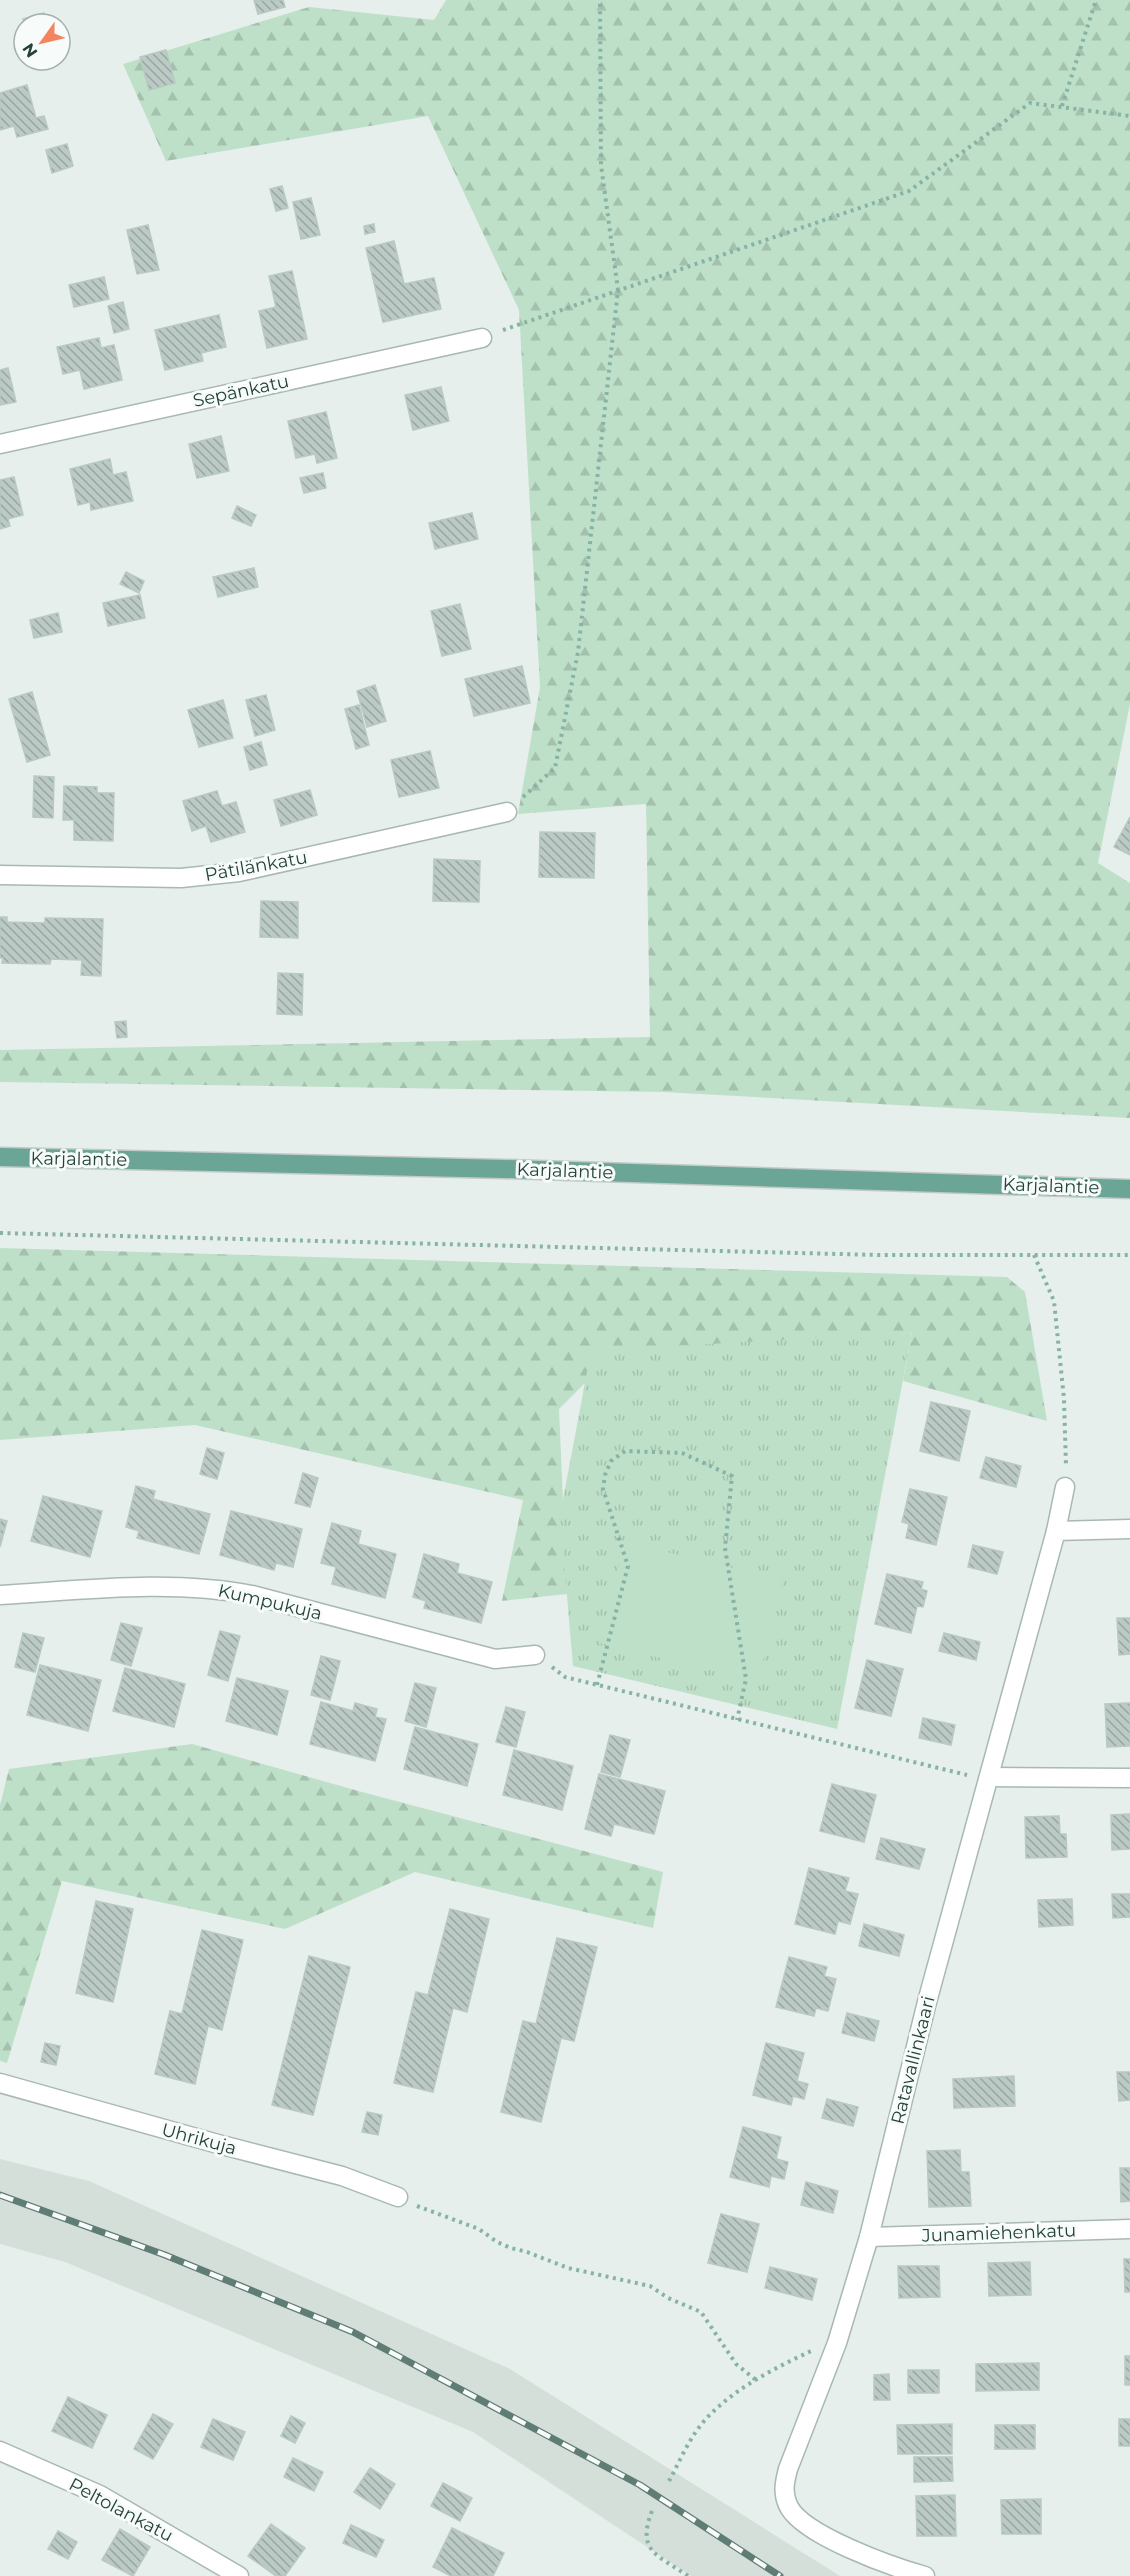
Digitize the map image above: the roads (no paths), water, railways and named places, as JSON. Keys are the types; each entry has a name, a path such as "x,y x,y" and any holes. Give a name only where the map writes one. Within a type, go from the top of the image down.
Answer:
{"main road":[{"name":"Karjalantie","path":"0,1157 517,1169 1130,1189"}],"street":[{"name":"Sepänkatu","path":"0,444 482,338"},
{"name":"Pätilänkatu","path":"0,875 181,878 239,872 507,812"},
{"name":"Ratavallinkaari","path":"925,2576 901,2569 824,2536 802,2524 788,2505 784,2486 788,2469 837,2343 869,2237 927,2002 1056,1531 1065,1487"},
{"path":"1056,1531 1130,1529"},
{"name":"Kumpukuja","path":"0,1595 161,1586 213,1587 252,1595 495,1659 535,1655"},
{"path":"989,1777 1130,1778"},
{"name":"Uhrikuja","path":"0,2083 342,2176 398,2197"},
{"name":"Junamiehenkatu","path":"869,2237 1130,2229"},
{"name":"Peltolankatu","path":"0,2451 100,2495 239,2576"}],"railway":[{"path":"0,2195 165,2255 353,2332 640,2485 780,2576"}]}
